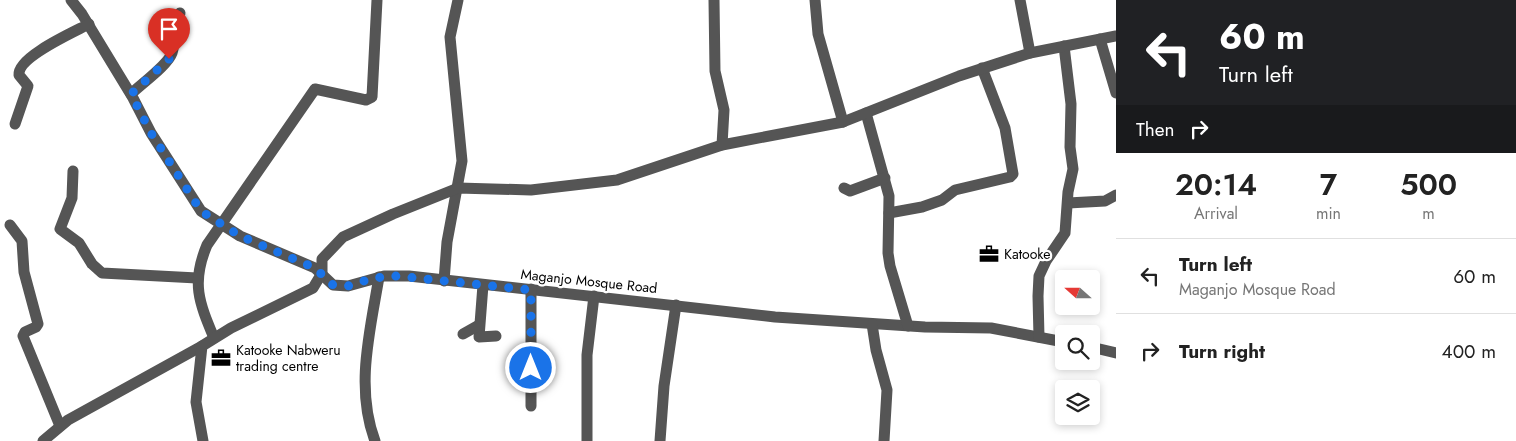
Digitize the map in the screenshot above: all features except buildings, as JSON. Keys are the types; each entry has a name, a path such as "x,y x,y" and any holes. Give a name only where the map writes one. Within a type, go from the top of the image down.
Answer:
{"street":[{"name":"Maganjo Mosque Road","path":"71,0 89,24 131,94 151,133 196,205 221,226 260,245 308,264 322,273 329,282 338,287 379,277 409,276 775,317 908,326 991,328 1055,340"},
{"path":"214,338 200,304 197,278 206,245 316,89 366,100 372,98 377,0"},
{"path":"444,281 447,242 462,161 450,37 458,0"},
{"path":"714,0 715,71 724,110 722,145"},
{"path":"815,0 818,34 843,122"},
{"path":"1020,0 1030,53"},
{"path":"131,94 169,59 173,47 172,26 180,13"},
{"path":"15,124 28,86 19,76 20,70 40,49 89,24"},
{"path":"43,441 60,426 90,406 214,338 313,288 322,273 322,259 343,237 401,210 458,188 532,190 603,183 722,145 843,122 982,68 1030,53 1116,36"},
{"path":"1100,39 1116,93"},
{"path":"1040,337 1039,276 1046,261 1065,233 1073,169 1070,146 1071,104 1064,46"},
{"path":"889,213 922,207 942,200 955,190 1010,177 1013,174 1005,128 982,68"},
{"path":"866,113 885,178 889,213 888,253 908,326"},
{"path":"73,171 72,198 60,229 79,244 97,269 102,273 117,275 197,278"},
{"path":"844,188 850,191 885,178"},
{"path":"1068,203 1105,201 1116,195"},
{"path":"10,225 22,241 24,272 38,324 36,327 24,332 23,336 60,426"},
{"path":"375,441 368,415 365,377 366,359 379,277"},
{"path":"483,285 479,338 496,336"},
{"path":"531,290 531,406"},
{"path":"587,441 587,354 594,296"},
{"path":"660,441 664,386 676,305"},
{"path":"872,324 876,350 887,390 883,431 884,441"},
{"path":"463,334 479,325"},
{"path":"202,346 196,402 204,441"},
{"path":"1100,349 1116,352"}],"place":[{"name":"Katooke","path":"989,254"},
{"name":"Katooke Nabweru trading centre","path":"221,358"}],"route":[{"path":"169,59 131,94 151,133 196,205 208,217 240,236 308,264 322,273 329,282 338,287 384,276 409,276 531,290 531,368"}]}
